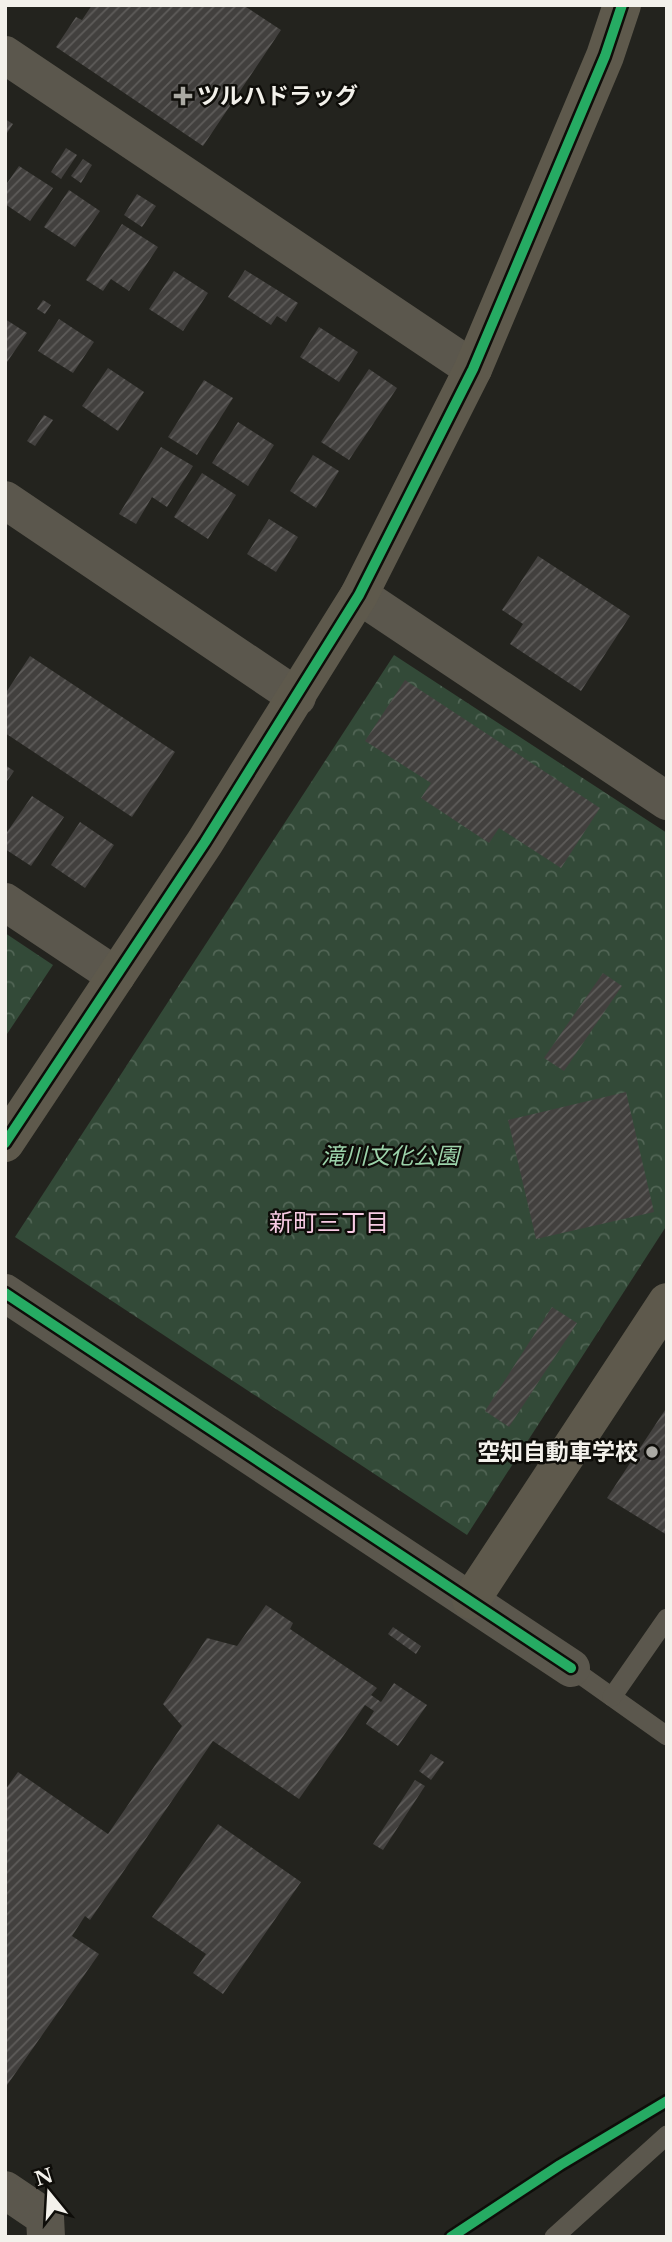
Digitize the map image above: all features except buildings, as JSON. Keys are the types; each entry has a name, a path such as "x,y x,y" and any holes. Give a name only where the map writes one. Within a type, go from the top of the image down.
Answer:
{"street":[{"path":"5,1143 297,697 359,595 473,369 605,56 622,5"},
{"path":"5,55 473,369"},
{"path":"5,500 297,697"},
{"path":"359,595 667,801"},
{"path":"5,902 116,976"},
{"path":"5,1293 571,1668"},
{"path":"471,1600 667,1302"},
{"path":"5,2190 45,2217 46,2237"}],"lane":[{"path":"612,1697 667,1618"},
{"path":"571,1668 667,1736"},
{"path":"554,2237 667,2135"}],"green space":[{"name":"滝川文化公園","path":"394,655 667,833 667,1225 467,1535 15,1237"},
{"path":"5,933 53,965 5,1037"}],"cycle path":[{"path":"5,1143 205,842 359,595 473,369 605,56 622,5"},
{"path":"5,1293 571,1668"},
{"path":"451,2237 560,2165 667,2101"}],"place":[{"name":"ツルハドラッグ","path":"183,96"},
{"name":"空知自動車学校","path":"652,1452"}],"district":[{"name":"新町三丁目","path":"329,1223"}]}
